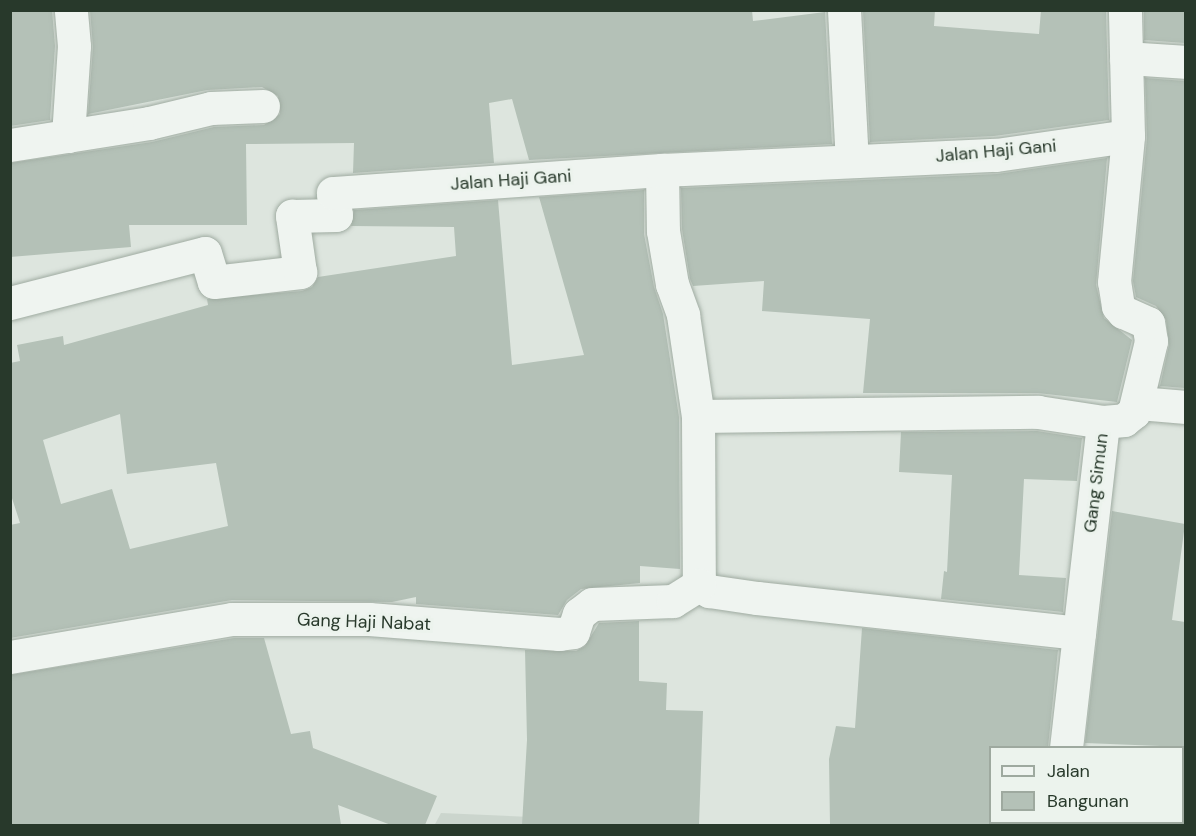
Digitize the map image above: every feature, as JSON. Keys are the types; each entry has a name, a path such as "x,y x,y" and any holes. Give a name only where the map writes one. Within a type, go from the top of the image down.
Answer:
{"street":[{"path":"68,136 74,46 71,10"},
{"path":"844,10 852,161"},
{"path":"1125,10 1128,136 1114,282 1115,298 1123,312 1148,323 1151,333 1139,403 1185,407"},
{"path":"1126,58 1185,62"},
{"path":"10,145 211,108 263,106"},
{"name":"Jalan Haji Gani","path":"10,303 205,253 214,282 300,272 292,216 336,215 333,193 662,170 996,155 1128,136"},
{"path":"662,170 663,231 672,284 683,315 698,416 699,585 709,591 757,598 1079,633"},
{"name":"Gang Simun","path":"1066,746 1103,422 1124,420 1139,403"},
{"path":"698,416 1038,412 1103,422"},
{"name":"Gang Haji Nabat","path":"10,657 232,619 369,619 559,634 573,632 579,614 591,604 673,601 699,585"}],"shaded area":[{"path":"441,813 624,821 624,826 434,826"}],"building":[{"path":"10,10 52,10 55,46 50,120 10,126"},
{"path":"90,10 752,10 753,21 825,12 832,144 529,160 512,99 489,103 494,163 353,173 354,143 246,144 247,225 129,225 131,247 10,257 10,163 152,142 214,127 264,125 280,114 278,96 262,87 207,90 88,114 93,47"},
{"path":"863,10 935,10 934,26 1039,34 1041,10 1106,11 1109,120 994,136 870,142"},
{"path":"1144,10 1185,10 1185,43 1144,40"},
{"path":"1145,78 1185,81 1185,388 1160,386 1169,345 1166,320 1156,306 1136,297 1133,281 1147,138"},
{"path":"1107,158 1096,285 1104,318 1132,340 1117,402 1038,393 863,393 870,319 762,311 764,281 693,286 690,279 682,229 681,188 997,174"},
{"path":"644,190 644,234 654,287 663,314 679,417 680,569 640,566 640,583 581,589 567,600 558,615 416,604 416,597 392,602 232,600 10,638 10,525 20,523 10,492 10,363 20,361 17,345 63,336 64,345 208,305 207,299 302,291 312,287 318,277 456,256 454,227 351,226 354,210 498,200 512,365 584,355 539,197","holes":["120,414 127,474 216,463 228,526 130,549 112,489 61,504 43,440"]},
{"path":"1037,431 1082,438 1077,481 1024,479 1019,575 1066,578 1063,612 941,599 944,571 947,572 952,475 899,472 901,432"},
{"path":"1112,511 1185,524 1172,620 1185,622 1185,747 1085,743"},
{"path":"639,621 639,681 667,683 666,710 703,711 699,825 522,825 527,740 525,650 576,651 585,646 599,623"},
{"path":"862,628 1058,650 1048,746 989,746 990,825 830,825 829,759 836,726 855,728"},
{"path":"234,638 264,638 291,734 310,731 313,748 437,796 425,825 391,825 338,805 341,825 10,825 10,675"}]}
